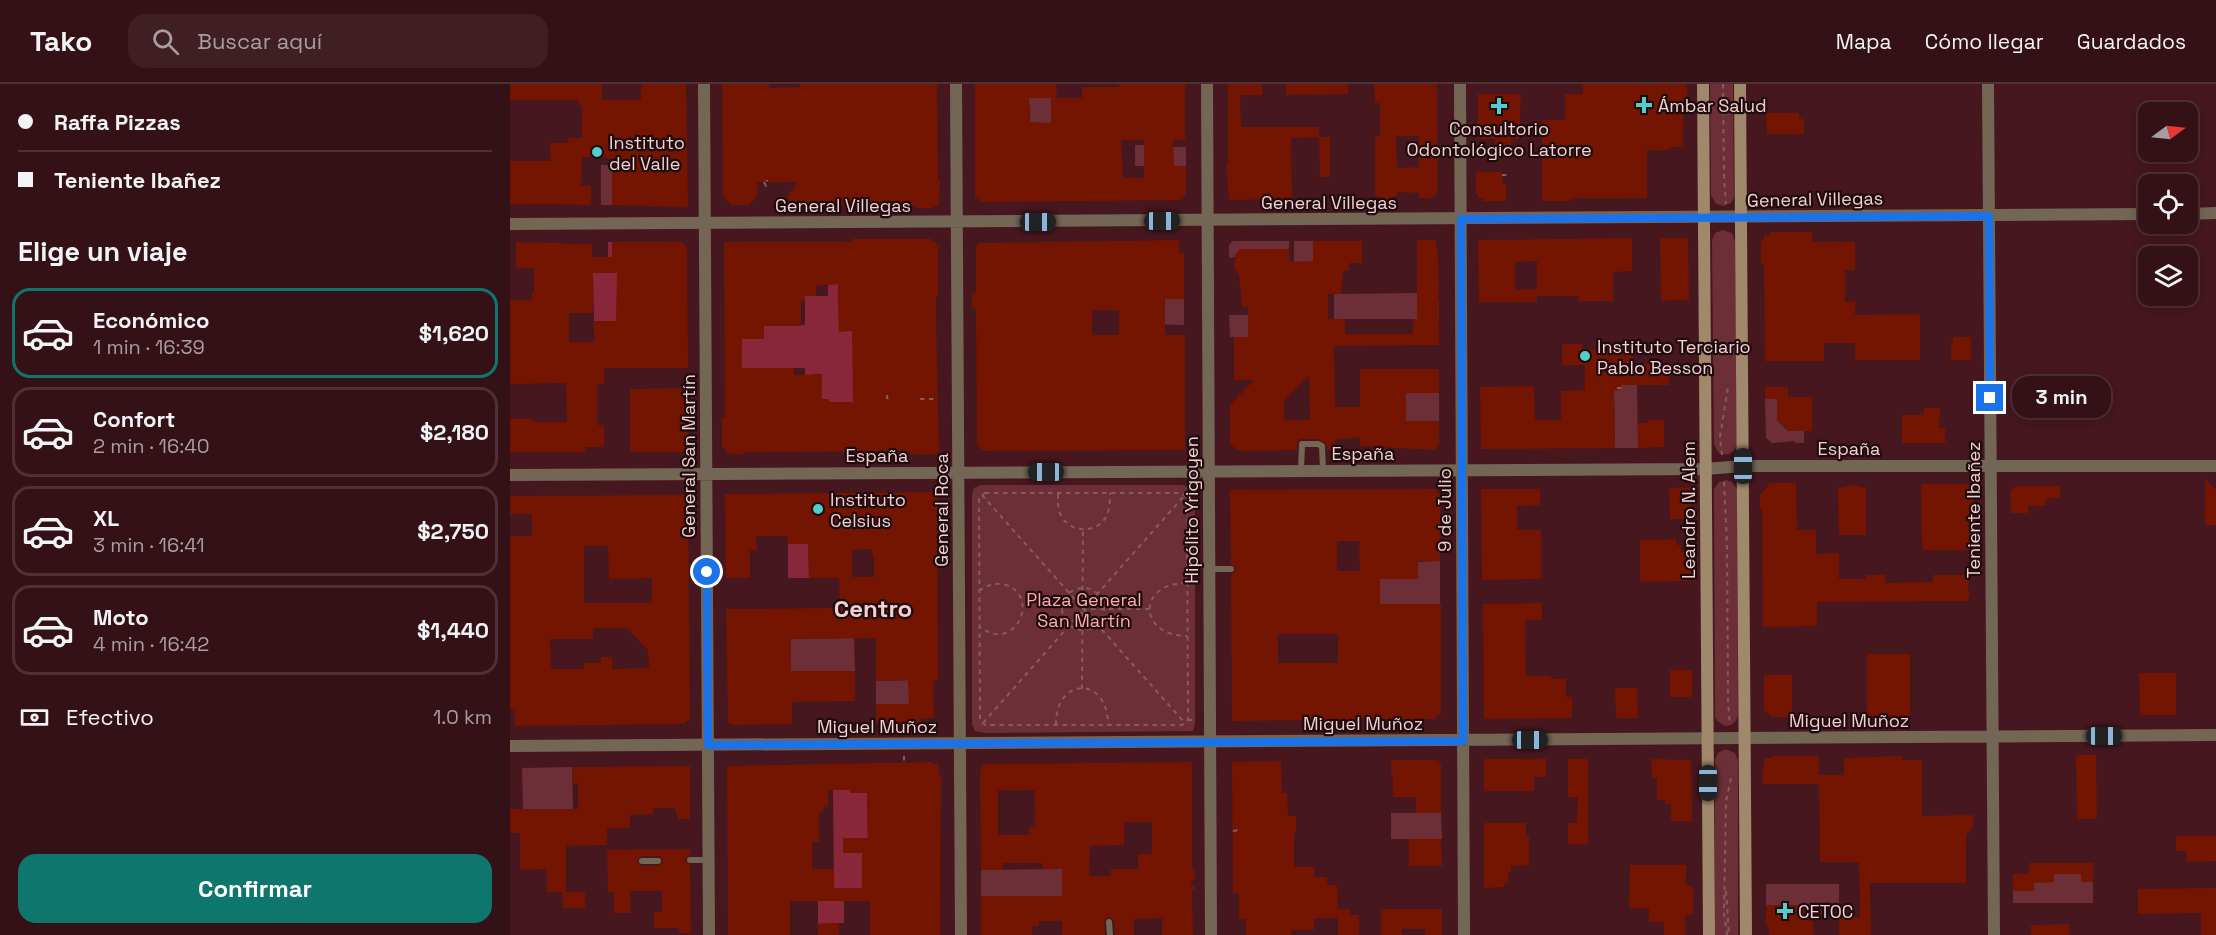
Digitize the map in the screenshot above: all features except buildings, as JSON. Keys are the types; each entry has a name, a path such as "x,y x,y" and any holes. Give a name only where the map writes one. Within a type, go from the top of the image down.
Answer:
{"main road":[{"name":"Leandro N. Alem","path":"1703,84 1709,935"},
{"path":"1740,84 1746,935"}],"street":[{"name":"General San Martín","path":"704,84 709,935"},
{"name":"General Roca","path":"956,84 961,935"},
{"name":"Hipólito Yrigoyen","path":"1206,84 1211,935"},
{"name":"9 de Julio","path":"1460,84 1464,935"},
{"name":"Teniente Ibañez","path":"1988,84 1995,935"},
{"path":"2198,214 2216,213"},
{"name":"General Villegas","path":"510,224 2138,214"},
{"name":"España","path":"510,475 1706,469 1743,466 2216,466"},
{"name":"Miguel Muñoz","path":"510,746 2216,735"}],"lane":[{"path":"1301,471 1302,444 1322,446 1323,471"},
{"path":"1209,569 1231,569"},
{"path":"690,860 709,860"},
{"path":"642,861 658,861"},
{"path":"1109,922 1110,935"}],"path":[{"path":"1723,84 1726,206"},
{"path":"1502,175 1511,175"},
{"path":"1722,454 1720,437 1725,417 1728,381"},
{"path":"1617,388 1626,388"},
{"path":"887,395 890,399"},
{"path":"920,399 937,399"},
{"path":"1724,480 1730,725"},
{"path":"1182,485 1187,584 1186,721"},
{"path":"981,721 979,591 982,496 985,486"},
{"path":"1058,493 1059,510 1064,521 1083,530 1097,526 1106,517 1110,493"},
{"path":"972,498 1058,493 1110,493 1184,496 1195,499"},
{"path":"982,496 1082,609 1186,721"},
{"path":"981,721 1184,496"},
{"path":"1082,689 1083,530"},
{"path":"979,591 994,584 1006,586 1019,596 1023,608 1016,627 1004,634 991,634 980,627"},
{"path":"1187,584 1169,584 1159,590 1152,599 1150,609 1158,628 1169,634 1187,636"},
{"path":"1083,588 1089,588 1098,593 1105,609 1102,620 1089,630 1069,625 1062,609 1069,593 1083,588"},
{"path":"1082,609 1150,609"},
{"path":"1056,725 1059,702 1068,693 1082,689 1097,694 1104,702 1108,725"},
{"path":"972,720 981,721 986,725 1182,725 1186,721 1195,720"},
{"path":"1728,935 1730,918 1726,885 1726,795 1732,774"},
{"path":"1233,831 1240,831"}],"green space":[{"path":"1710,84 1733,84 1734,197 1731,203 1724,206 1716,204 1711,195"},
{"path":"1005,98 1051,98 1051,146 1030,122 1030,106"},
{"path":"1135,145 1144,145 1144,159 1162,147 1186,147 1186,166 1135,166"},
{"path":"601,165 612,165 612,205 601,205"},
{"path":"1723,230 1732,233 1735,242 1737,445 1730,454 1719,453 1714,445 1712,240 1715,233"},
{"path":"1233,241 1289,241 1289,249 1243,249 1243,252 1236,253 1235,257 1229,258 1229,245"},
{"path":"1294,241 1313,241 1313,281 1294,281"},
{"path":"1418,293 1418,302 1439,302 1439,319 1334,319 1334,294"},
{"path":"1148,299 1184,299 1184,325 1131,324"},
{"path":"1229,315 1261,315 1249,346 1241,337 1230,337"},
{"path":"1621,385 1637,385 1638,448 1615,448 1614,390 1620,390"},
{"path":"1406,393 1439,393 1439,421 1406,421"},
{"path":"1765,399 1777,399 1777,420 1788,431 1804,431 1804,443 1794,441 1772,443 1766,438"},
{"path":"1726,480 1732,482 1737,489 1738,714 1734,723 1725,726 1717,721 1715,716 1714,489 1719,482"},
{"name":"Plaza General San Martín","path":"981,485 1182,485 1193,488 1195,499 1195,724 1193,731 986,733 975,731 972,724 972,495 974,488"},
{"path":"1440,561 1440,604 1380,605 1380,579 1418,562"},
{"path":"854,638 855,671 791,671 791,639"},
{"path":"916,680 916,697 909,697 909,704 887,708 886,704 876,704 876,681"},
{"path":"1725,749 1735,753 1738,761 1738,935 1715,935 1715,759 1718,753"},
{"path":"572,767 573,809 523,809 522,768"},
{"path":"1391,813 1441,813 1442,839 1391,839"},
{"path":"2063,863 2081,863 2081,881 2093,882 2093,903 2013,903 2013,891 2034,891 2034,882 2053,882 2054,874 2063,874"},
{"path":"1062,869 1062,896 1041,896 1041,921 1007,922 981,896 981,870"},
{"path":"1766,884 1839,884 1839,905 1766,905"}],"shaded area":[{"path":"608,242 617,242 617,342 605,335 605,321 594,321 593,273 606,273"},
{"path":"828,284 838,284 839,331 853,331 853,402 829,402 822,399 822,374 814,374 805,378 805,368 737,368 737,350 742,350 742,339 764,338 764,326 805,325 805,296 828,296"},
{"path":"798,527 808,527 809,578 788,578 788,544 799,544"},
{"path":"833,790 867,793 868,838 844,838 843,852 878,852 874,888 834,888"},
{"path":"818,901 844,901 844,923 818,924"}],"place":[{"name":"Ámbar Salud","path":"1644,105"},
{"name":"Consultorio Odontológico Latorre","path":"1499,106"},
{"name":"Instituto del Valle","path":"597,152"},
{"name":"Instituto Terciario Pablo Besson","path":"1585,356"},
{"name":"Instituto Celsius","path":"818,509"},
{"name":"CETOC","path":"1785,911"}],"district":[{"name":"Centro","path":"873,608"}],"route":[{"path":"707,572 708,745 1463,741 1461,219 1989,216 1990,398"}]}
